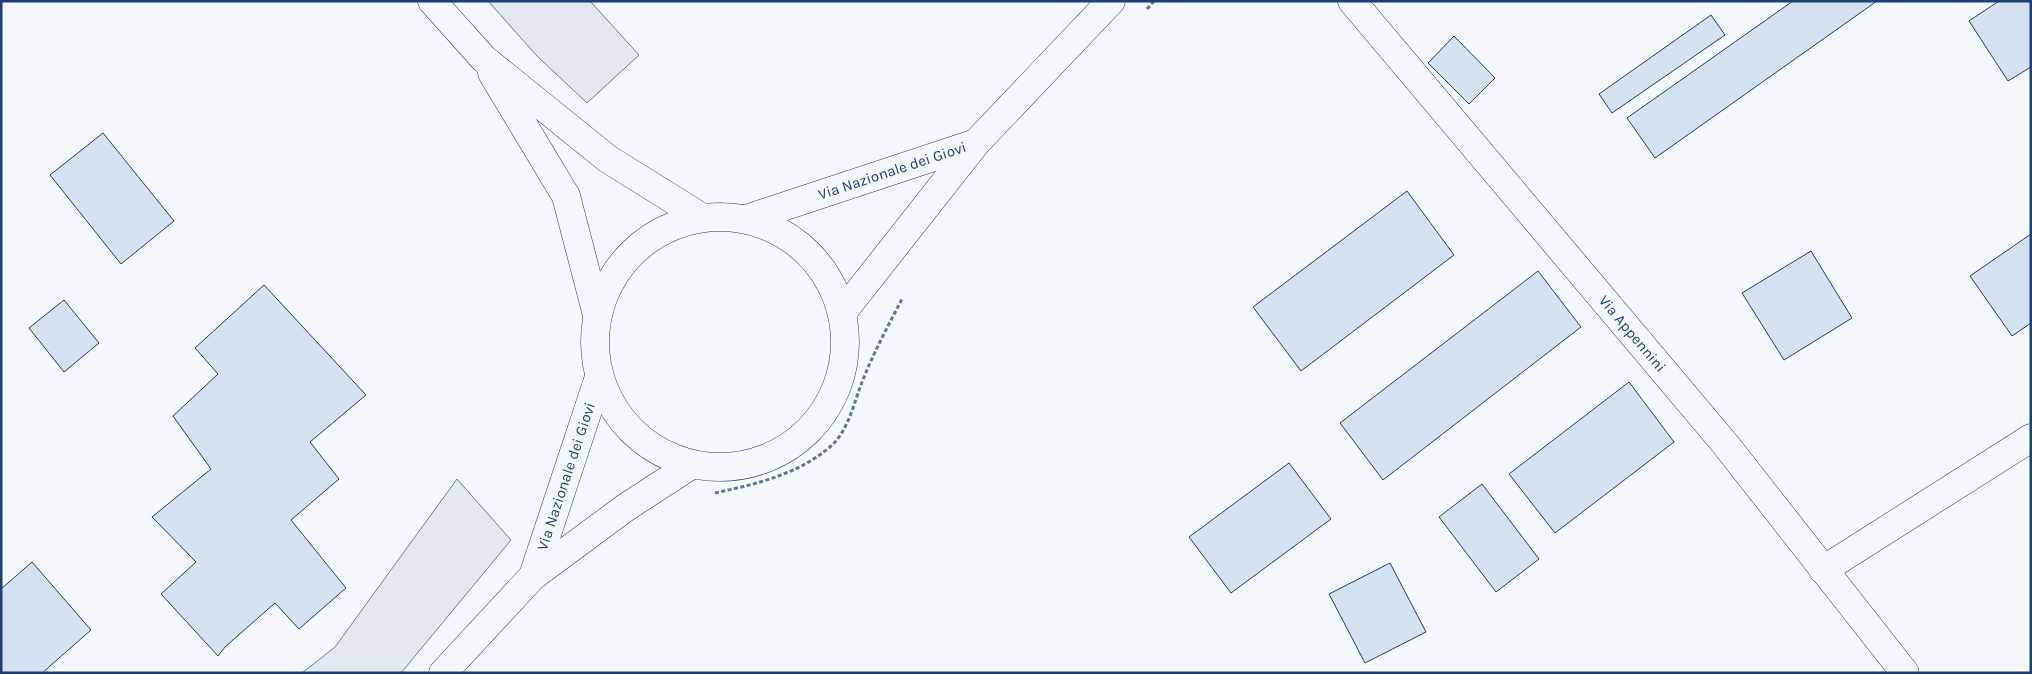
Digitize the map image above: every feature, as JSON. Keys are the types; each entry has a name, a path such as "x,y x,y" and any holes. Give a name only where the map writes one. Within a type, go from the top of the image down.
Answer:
{"main road":[{"path":"432,1 484,59 608,159 702,217"},
{"path":"976,143 1112,1"},
{"name":"Via Appennini","path":"1352,1 1726,445 1904,673"},
{"path":"484,59 566,196 596,316 594,346 599,377 612,408 634,434 661,454 691,465 720,468 749,465 780,453 806,434 828,408 841,377 845,345 842,313 825,274 812,256 796,241 772,227 746,219 724,216 702,217 660,231 636,247 612,276 596,316"},
{"name":"Via Nazionale dei Giovi","path":"746,219 976,143"},
{"name":"Via Nazionale dei Giovi","path":"842,313 976,143"},
{"name":"Via Nazionale dei Giovi","path":"534,576 599,377"},
{"path":"1823,570 2031,438"},
{"name":"Via Nazionale dei Giovi","path":"443,673 534,576 626,508 691,465"}],"path":[{"path":"1141,15 1154,1"},
{"path":"706,495 762,482 802,466 832,446 852,415 862,382 905,293"}],"shaded area":[{"path":"488,1 590,1 639,55 587,103 537,56"},
{"path":"457,479 511,540 401,673 302,673 335,647"}],"building":[{"path":"1793,1 1877,1 1655,158 1627,118"},
{"path":"1999,1 2031,1 2031,67 2008,81 1969,21"},
{"path":"1711,15 1725,35 1612,113 1599,94"},
{"path":"1454,36 1495,78 1469,104 1428,63"},
{"path":"103,133 174,221 121,264 50,175"},
{"path":"1407,191 1454,255 1301,371 1253,307"},
{"path":"2031,234 2031,323 2012,336 1970,276"},
{"path":"1811,251 1852,318 1784,360 1742,293"},
{"path":"1538,271 1581,327 1383,480 1340,423"},
{"path":"264,285 366,395 310,442 339,479 291,520 346,588 299,629 275,603 225,647 218,656 161,594 196,562 152,517 211,469 173,416 218,374 195,348"},
{"path":"64,300 99,343 64,372 29,328"},
{"path":"1629,382 1674,442 1555,533 1509,474"},
{"path":"1289,463 1331,519 1231,593 1189,537"},
{"path":"1482,484 1539,559 1496,592 1439,517"},
{"path":"32,562 91,630 42,673 1,673 1,589"},
{"path":"1390,563 1426,632 1365,663 1329,594"}]}
